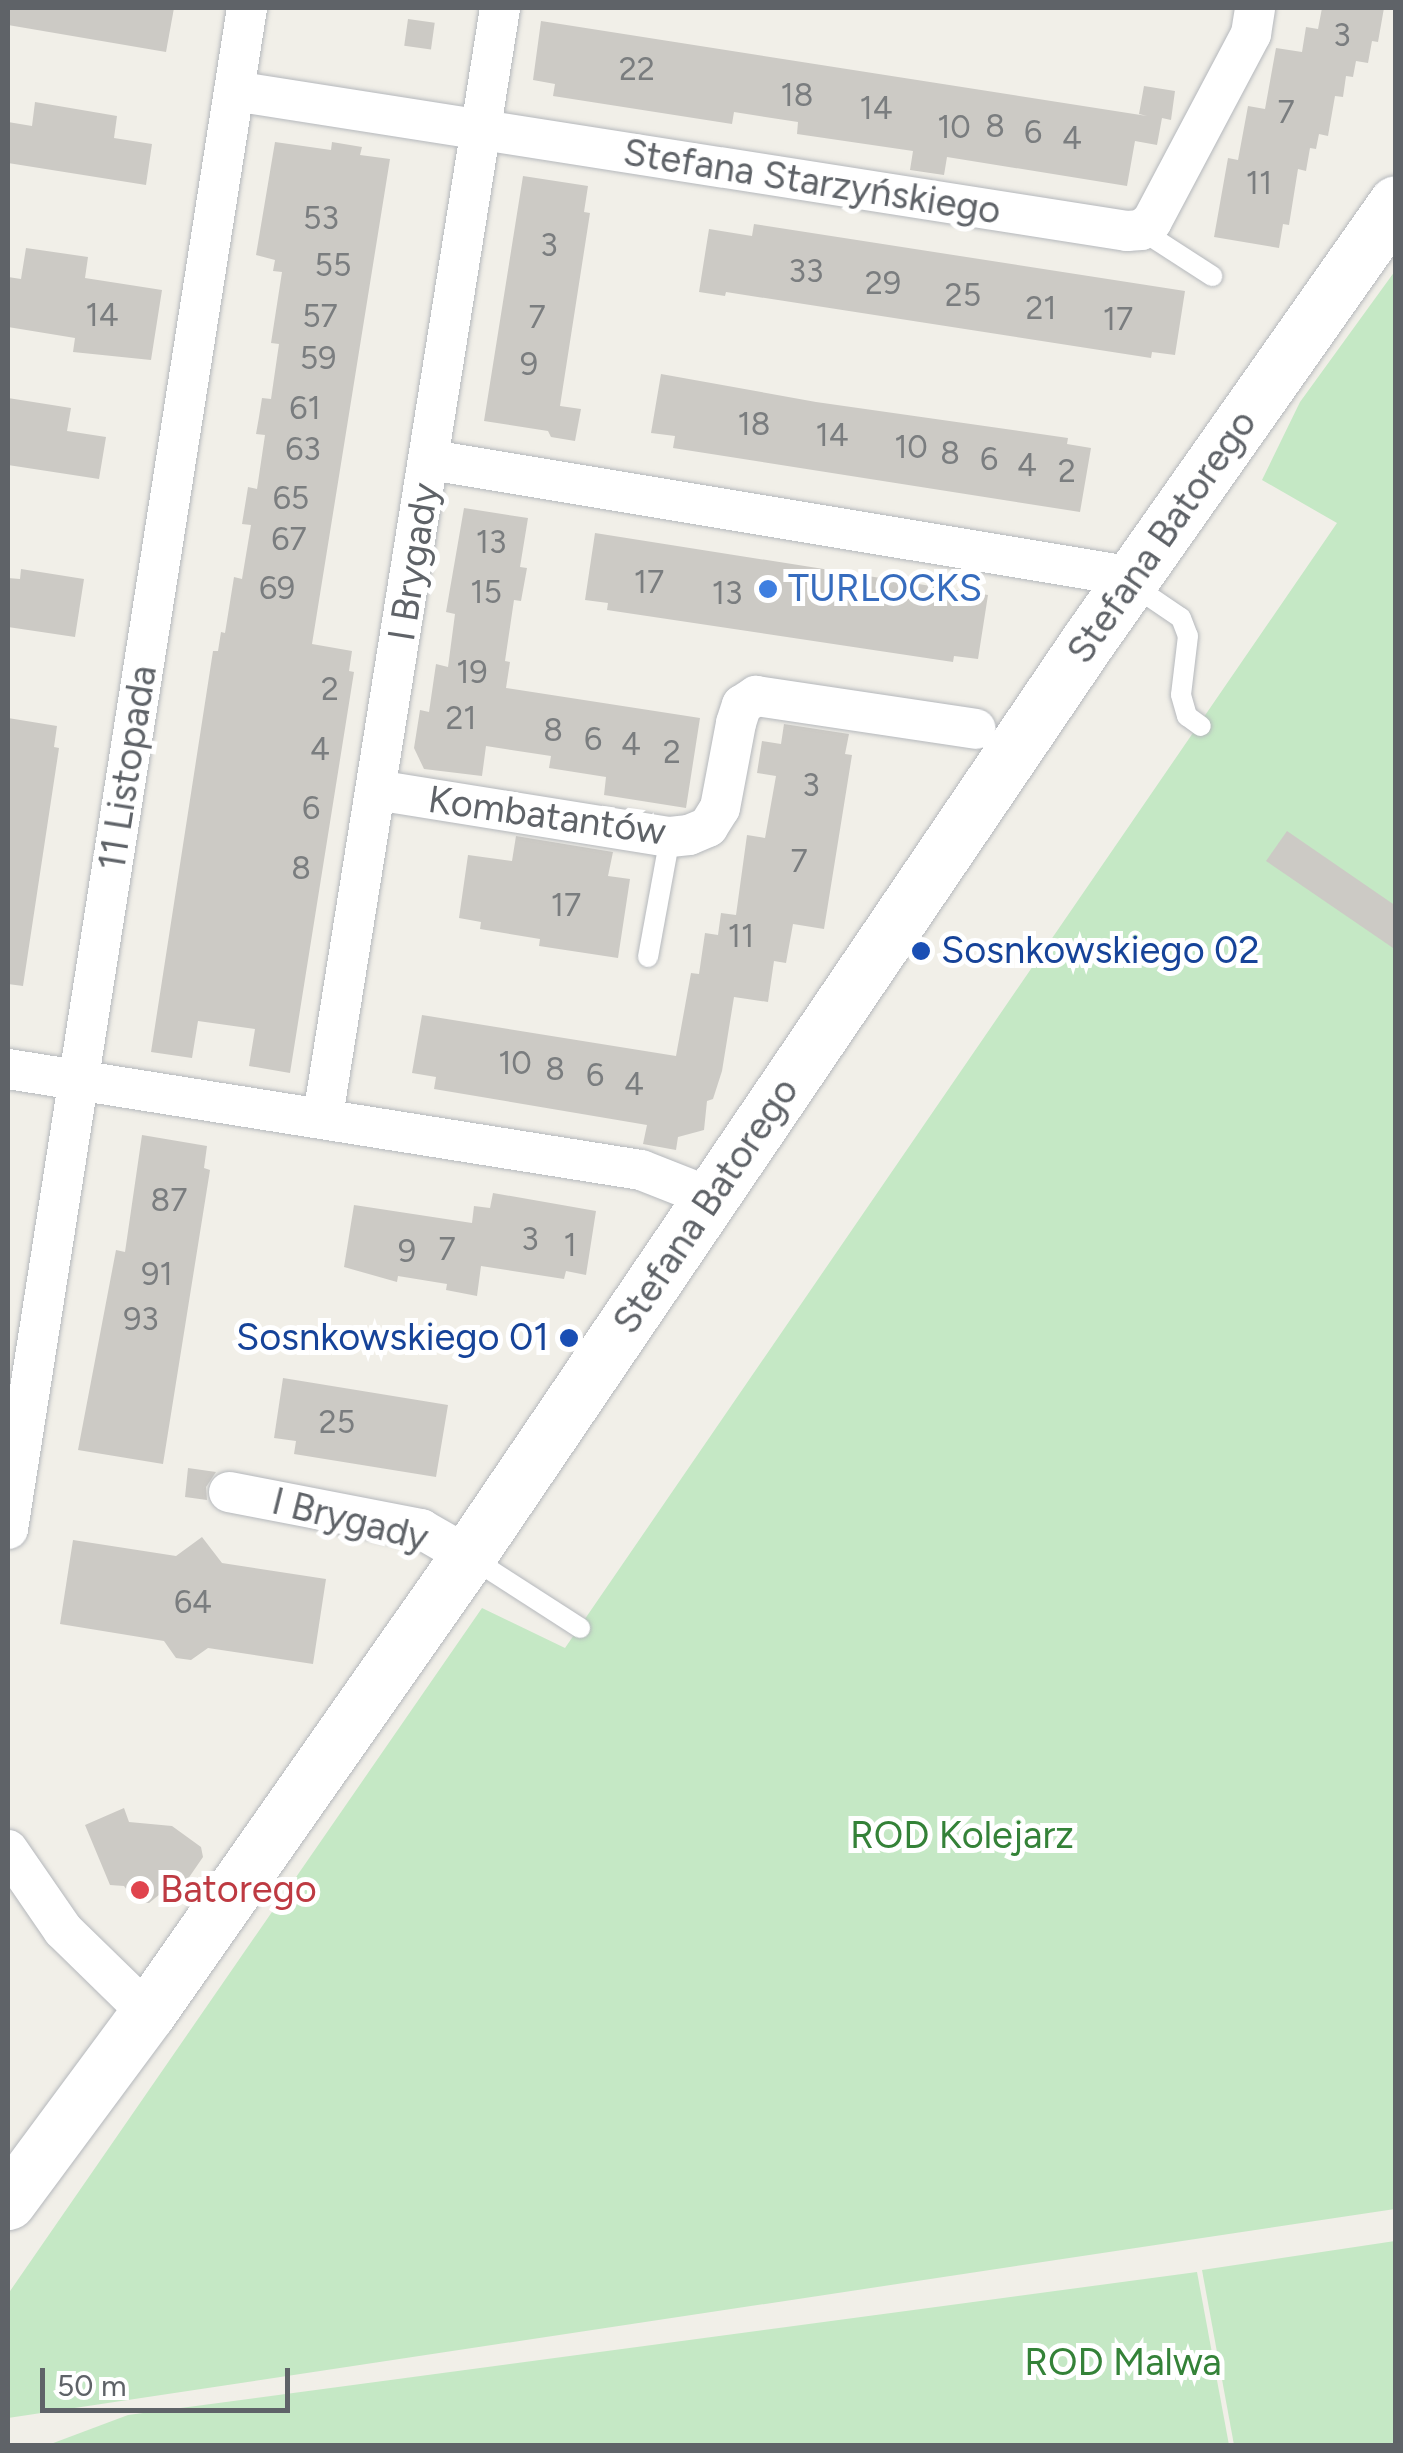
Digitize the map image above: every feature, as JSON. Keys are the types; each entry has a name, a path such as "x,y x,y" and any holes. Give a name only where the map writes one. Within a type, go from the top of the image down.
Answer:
{"street":[{"name":"11 Listopada","path":"8,1529 247,8"},
{"name":"I Brygady","path":"322,1116 431,460 500,8"},
{"path":"1141,230 1152,222 1250,34 1255,8"},
{"name":"Stefana Starzyńskiego","path":"234,92 1141,230"},
{"name":"Stefana Batorego","path":"13,2183 148,2013 468,1556 1131,580 1396,203"},
{"path":"431,460 1131,580"},
{"name":"Kombatantów","path":"376,790 670,837 708,827 720,808 736,722 742,705 756,696 976,729"},
{"path":"8,1069 642,1170 712,1198"},
{"name":"I Brygady","path":"228,1492 421,1529 468,1556"},
{"path":"8,1850 63,1930 148,2013"}],"lane":[{"path":"1141,230 1212,276"},
{"path":"1131,580 1182,618 1188,636 1181,695 1186,716 1201,726"},
{"path":"648,957 670,837"},
{"path":"468,1556 580,1628"}],"green space":[{"name":"ROD Kolejarz","path":"1395,271 1395,2209 8,2418 8,2294 482,1608 565,1648 1337,523 1262,480 1300,402"},
{"path":"1395,2241 1395,2445 1234,2445 1202,2270"},
{"name":"ROD Malwa","path":"1197,2272 1229,2445 48,2445 128,2415"}],"building":[{"path":"8,8 174,8 166,52 8,25"},
{"path":"1322,8 1384,8 1378,42 1372,41 1368,63 1356,61 1353,77 1346,76 1343,97 1335,96 1328,136 1319,134 1316,149 1310,148 1306,171 1298,169 1289,225 1283,224 1279,248 1214,237 1228,158 1238,160 1248,106 1265,109 1276,48 1302,52 1306,27 1318,29"},
{"path":"408,19 435,23 431,49 404,46"},
{"path":"541,21 1147,116 1139,114 1144,86 1175,91 1171,120 1162,118 1157,145 1135,141 1127,186 947,157 944,175 910,170 913,151 797,134 798,122 734,112 732,124 553,96 555,84 533,80"},
{"path":"35,102 117,116 114,138 152,144 146,185 8,163 8,122 32,126"},
{"path":"275,142 331,150 332,142 362,147 360,155 390,159 312,644 352,651 349,671 354,672 290,1073 249,1066 255,1029 198,1021 192,1058 151,1052 213,651 218,651 221,632 225,633 234,577 242,579 251,525 242,524 248,487 257,489 265,435 256,434 262,398 271,399 279,344 271,343 282,272 273,271 275,260 256,255"},
{"path":"523,176 588,186 584,212 590,213 560,406 581,409 575,441 551,437 548,431 484,421"},
{"path":"754,224 1185,291 1175,355 1152,352 1151,358 726,292 725,296 699,292 709,229 752,236"},
{"path":"26,248 88,257 85,278 162,290 151,360 73,352 75,338 8,327 8,277 21,279"},
{"path":"661,374 816,402 1068,438 1067,444 1091,448 1080,512 673,448 675,436 651,433"},
{"path":"8,398 71,408 67,431 106,437 99,479 8,465"},
{"path":"464,508 528,518 520,567 527,568 521,601 514,600 505,661 510,662 506,688 700,718 686,808 604,795 606,777 549,768 551,756 486,746 482,776 424,769 414,748 420,710 429,712 436,664 448,667 455,614 446,612"},
{"path":"595,533 988,595 978,659 954,656 953,662 607,610 608,603 585,600"},
{"path":"21,569 84,579 75,637 8,627 8,578 20,579"},
{"path":"8,718 57,726 54,747 59,748 23,986 8,984"},
{"path":"784,724 849,734 845,754 852,755 824,929 793,924 786,963 774,961 768,1002 734,997 722,1071 713,1099 707,1101 704,1130 678,1137 676,1150 643,1144 647,1125 434,1089 436,1077 412,1073 422,1015 676,1056 691,973 699,974 705,933 718,935 721,913 736,915 747,835 765,838 776,776 757,773 762,741 781,744"},
{"path":"1287,831 1396,906 1396,950 1266,861"},
{"path":"516,836 613,852 608,876 630,879 618,958 539,946 540,939 480,929 481,922 459,918 468,855 512,861"},
{"path":"142,1135 207,1146 204,1168 210,1170 163,1464 78,1450 116,1250 125,1252"},
{"path":"493,1193 596,1211 586,1275 566,1271 564,1279 481,1266 477,1296 446,1290 447,1284 398,1276 397,1282 344,1267 354,1205 472,1223 474,1206 490,1208"},
{"path":"283,1378 448,1405 436,1477 294,1454 296,1441 274,1438"},
{"path":"188,1468 216,1472 206,1487 207,1500 185,1497"},
{"path":"202,1537 222,1563 326,1579 313,1664 208,1648 191,1660 176,1658 164,1641 60,1624 73,1540 176,1556"},
{"path":"124,1808 129,1822 172,1826 201,1847 203,1857 179,1892 165,1890 149,1903 136,1902 124,1886 110,1885 85,1825"}],"place":[{"name":"TURLOCKS","path":"768,589"},
{"name":"Sosnkowskiego 02","path":"921,951"},
{"name":"Sosnkowskiego 01","path":"569,1338"},
{"name":"Batorego","path":"140,1890"}]}
